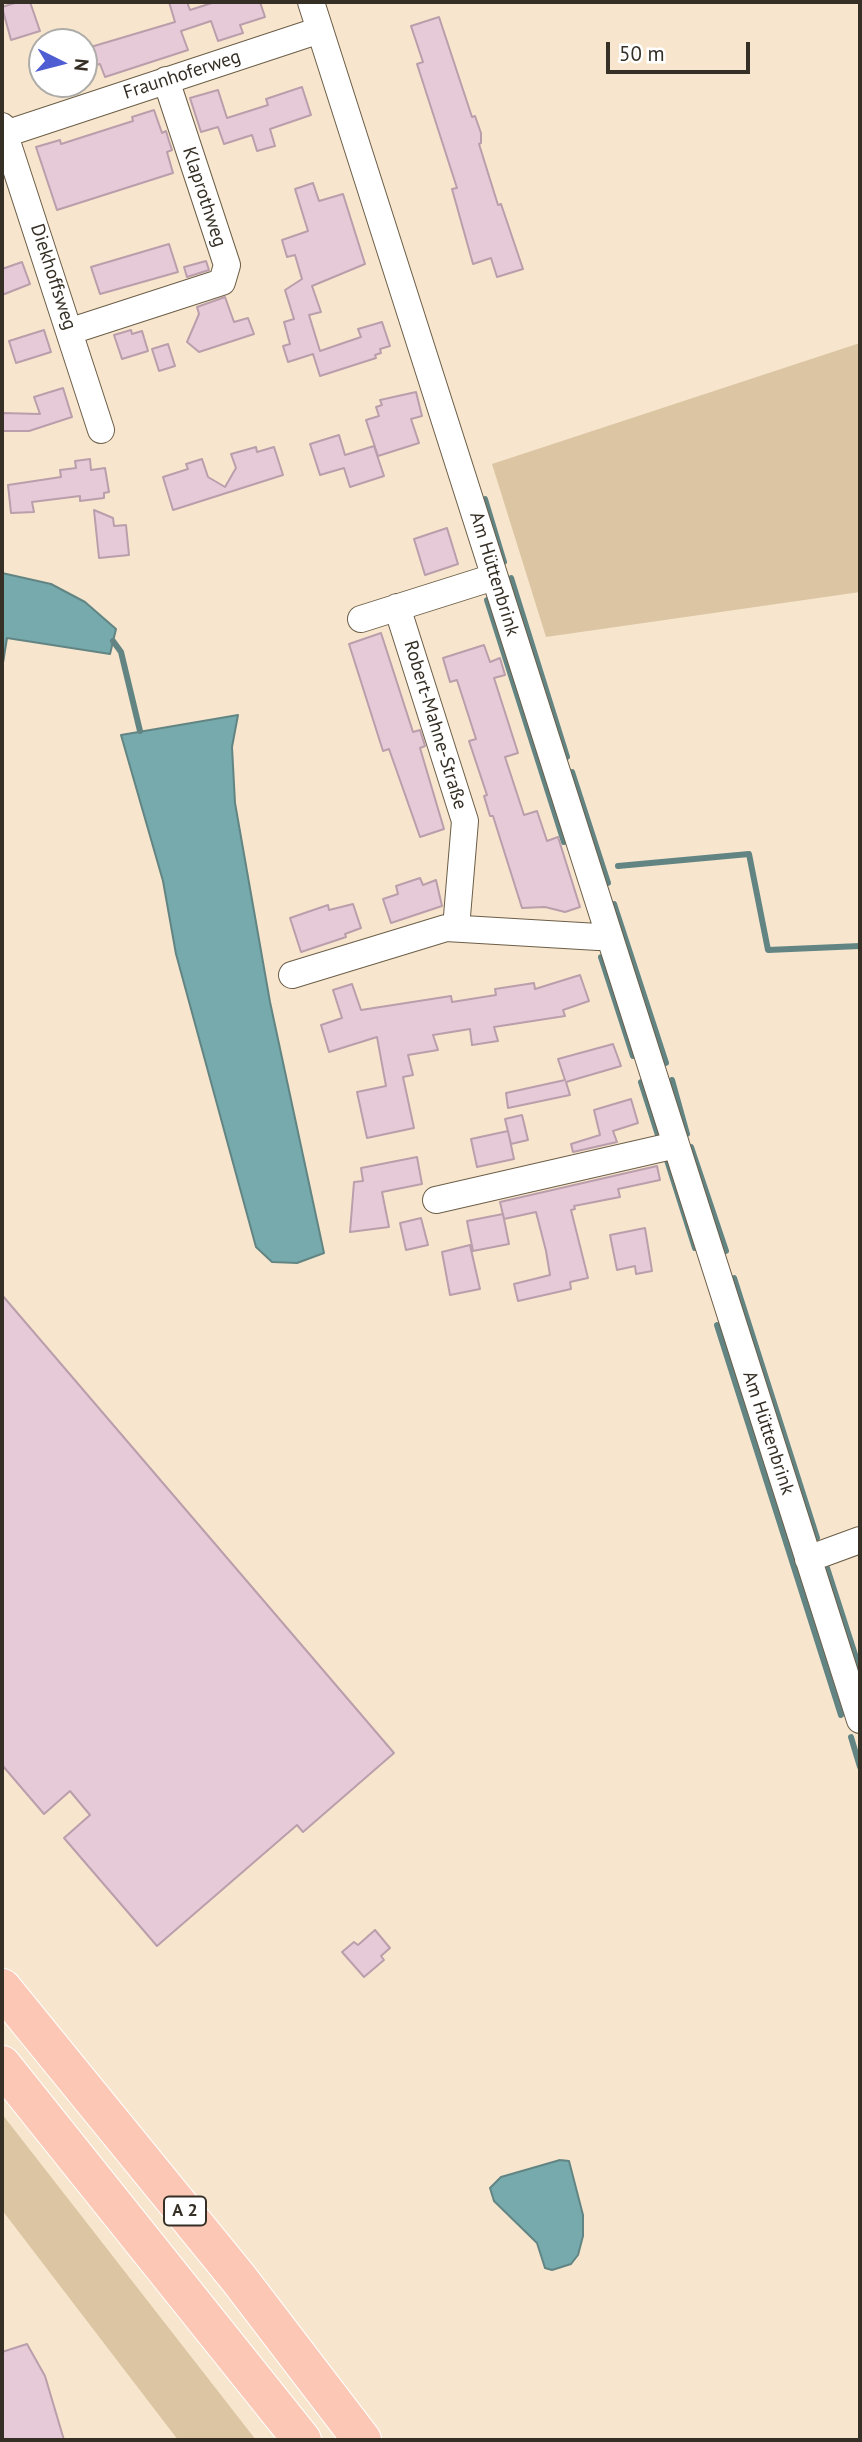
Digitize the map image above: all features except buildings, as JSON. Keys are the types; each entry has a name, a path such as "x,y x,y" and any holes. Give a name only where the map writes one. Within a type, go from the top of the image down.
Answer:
{"highway":[{"name":"A 2","path":"2,1988 239,2278 362,2440"},
{"name":"A 2","path":"2,2065 302,2440"}],"street":[{"name":"Am Hüttenbrink","path":"311,2 860,1720"},
{"name":"Fraunhoferweg","path":"3,130 320,30"},
{"name":"Klaprothweg","path":"71,331 222,282 227,265 166,80"},
{"name":"Diekhoffsweg","path":"3,130 71,331 101,430"},
{"path":"361,619 494,577"},
{"name":"Robert-Mahne-Straße","path":"397,607 465,821 456,928"},
{"path":"292,975 446,928 598,937 608,933"},
{"path":"436,1200 676,1145"},
{"path":"808,1559 860,1540"}],"shaded area":[{"path":"860,343 860,592 546,637 492,464"},
{"path":"2,2114 256,2440 178,2440 2,2210"}],"water":[{"path":"2,573 51,584 85,602 116,629 110,654 7,638 2,669"},
{"path":"238,715 232,747 235,803 270,1002 324,1253 297,1263 272,1262 256,1247 176,954 163,881 121,735"},
{"path":"560,2160 569,2161 583,2215 583,2236 578,2255 571,2264 552,2270 545,2268 537,2243 494,2201 490,2188 501,2177"}],"waterway":[{"path":"485,499 504,562"},
{"path":"511,578 567,757"},
{"path":"487,600 564,842"},
{"path":"113,641 121,652 140,731"},
{"path":"572,772 608,883"},
{"path":"618,866 749,854 768,950 860,946"},
{"path":"614,904 666,1063"},
{"path":"601,957 633,1056"},
{"path":"672,1080 687,1134"},
{"path":"641,1082 658,1135"},
{"path":"691,1147 726,1251"},
{"path":"667,1160 695,1248"},
{"path":"734,1278 817,1538"},
{"path":"717,1325 841,1715"},
{"path":"827,1568 860,1670"},
{"path":"851,1737 860,1767"}]}
